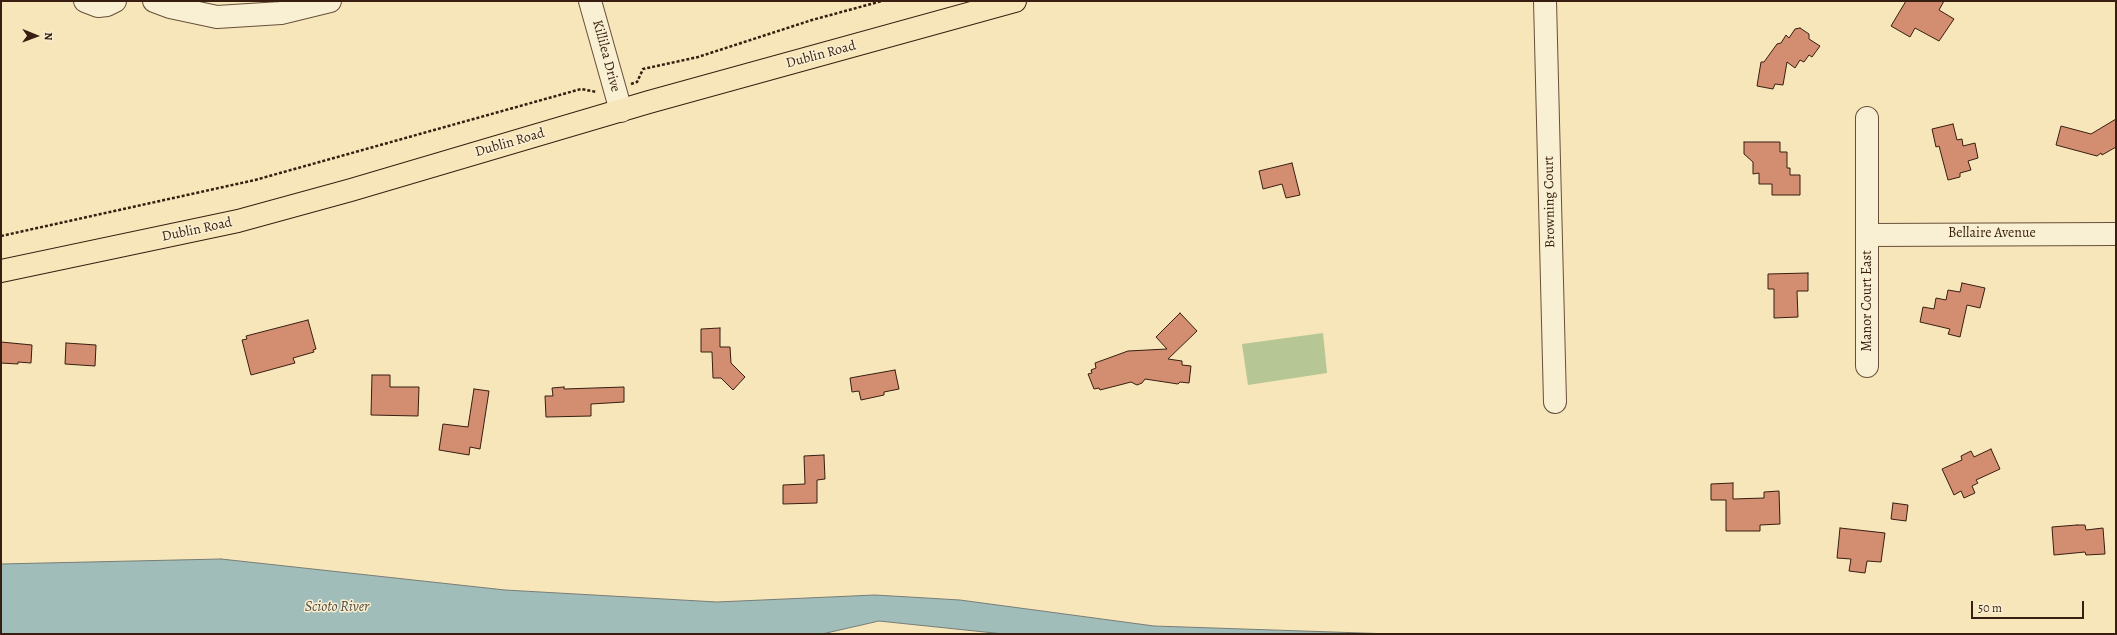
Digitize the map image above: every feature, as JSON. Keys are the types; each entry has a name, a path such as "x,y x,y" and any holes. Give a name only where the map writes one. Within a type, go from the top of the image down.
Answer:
{"main road":[{"name":"Dublin Road","path":"1,271 240,221 621,111 1015,1"}],"street":[{"path":"85,1 98,6 107,5 115,1"},
{"path":"154,1 170,7 217,17 281,13 330,1"},
{"name":"Killilea Drive","path":"590,1 621,111"},
{"name":"Browning Court","path":"1545,1 1555,402"},
{"name":"Manor Court East","path":"1867,118 1867,366"},
{"name":"Bellaire Avenue","path":"1868,235 2116,234"}],"path":[{"path":"1,236 255,180 581,89 595,92 637,82 643,69 698,57 812,20 882,1"}],"green space":[{"path":"1323,333 1327,373 1248,385 1242,344"}],"water":[{"name":"Scioto River","path":"221,559 505,590 717,602 875,595 960,600 1154,626 1392,634 1004,634 879,621 822,634 1,634 1,564"}],"building":[{"path":"1906,1 1944,1 1939,10 1954,19 1939,41 1915,28 1910,37 1891,26"},
{"path":"1800,28 1809,34 1809,39 1820,46 1812,57 1809,55 1804,62 1800,60 1795,68 1787,62 1783,85 1775,84 1773,89 1757,86 1761,62 1764,62 1777,44 1781,43 1786,35 1789,38 1795,29"},
{"path":"2116,119 2116,147 2102,155 2101,153 2097,156 2056,145 2061,126 2091,134"},
{"path":"1953,124 1957,140 1962,139 1963,146 1975,143 1978,158 1968,161 1971,170 1960,173 1960,177 1948,180 1939,146 1936,147 1932,129"},
{"path":"1744,142 1780,142 1780,152 1787,152 1787,168 1790,168 1790,175 1800,175 1800,195 1772,195 1772,184 1759,184 1759,173 1753,174 1753,162 1744,154"},
{"path":"1292,163 1300,195 1286,198 1282,184 1263,189 1259,171"},
{"path":"1808,273 1808,291 1797,291 1798,317 1774,318 1774,289 1768,289 1768,274"},
{"path":"1962,283 1985,288 1980,308 1967,305 1960,337 1948,334 1950,329 1920,322 1923,307 1934,309 1936,298 1946,300 1948,290 1960,292"},
{"path":"1180,313 1197,331 1168,359 1182,361 1182,365 1191,366 1189,383 1180,382 1178,384 1145,379 1142,383 1137,385 1131,382 1100,390 1099,388 1094,389 1088,374 1092,373 1091,370 1096,368 1095,363 1128,351 1167,349 1156,337"},
{"path":"308,320 316,349 313,350 314,352 293,358 295,363 251,375 242,340 247,339 246,336"},
{"path":"720,328 720,347 730,347 731,363 745,377 733,390 721,378 713,378 712,352 701,352 701,329"},
{"path":"1,342 32,345 31,363 1,363"},
{"path":"66,343 96,345 95,366 65,364"},
{"path":"895,370 899,389 884,392 884,395 861,400 859,391 852,392 850,378"},
{"path":"372,375 390,375 390,387 419,387 418,416 371,415"},
{"path":"564,387 564,389 624,387 624,402 591,404 591,416 546,417 545,396 553,396 552,388"},
{"path":"474,389 489,391 480,449 470,447 469,455 439,450 443,424 468,427"},
{"path":"1991,449 2000,469 1976,480 1978,483 1972,486 1975,493 1964,498 1961,491 1954,495 1942,469 1962,460 1961,456 1971,451 1974,457"},
{"path":"824,455 825,479 817,480 817,503 783,504 783,485 805,484 804,456"},
{"path":"1733,483 1733,499 1764,498 1764,492 1779,491 1780,524 1760,525 1760,531 1726,531 1726,500 1711,500 1711,484"},
{"path":"1893,503 1908,505 1906,521 1891,519"},
{"path":"2085,525 2086,530 2103,528 2105,554 2086,555 2085,552 2054,555 2052,527"},
{"path":"1840,528 1885,533 1881,562 1867,561 1865,573 1849,571 1851,559 1837,558"}]}
